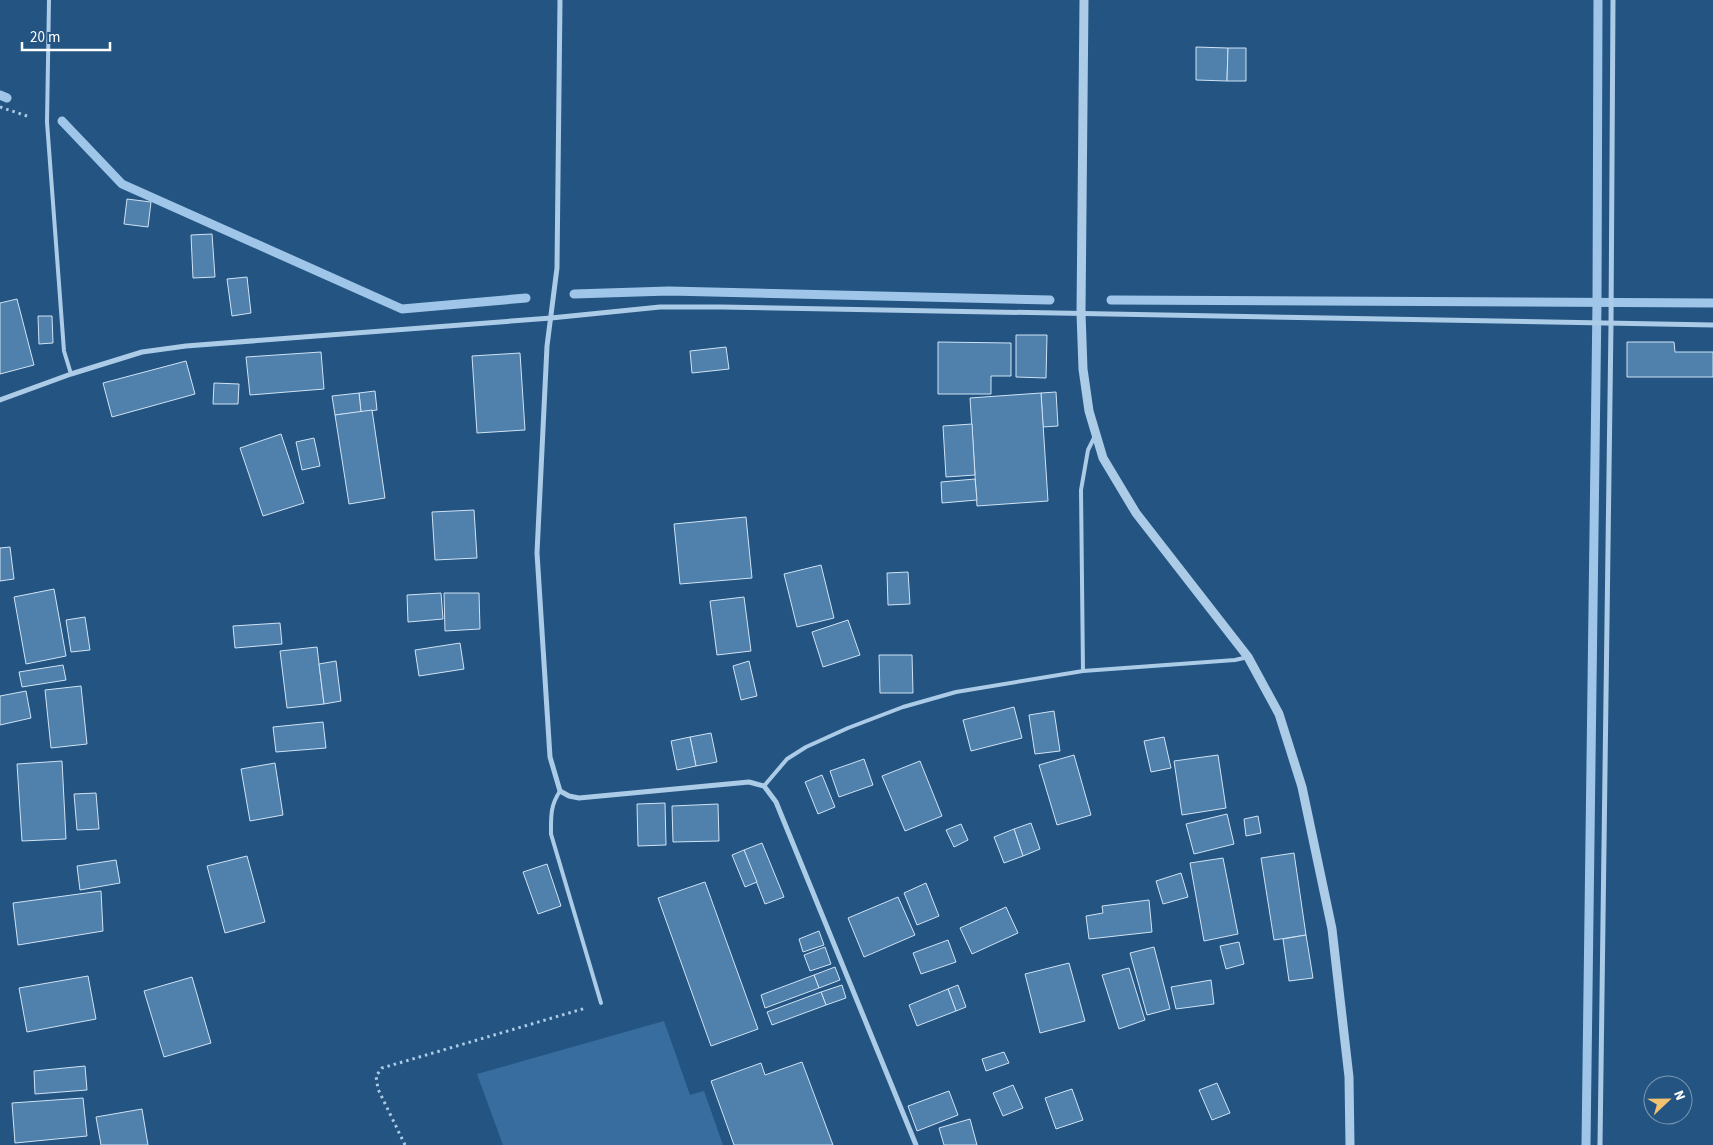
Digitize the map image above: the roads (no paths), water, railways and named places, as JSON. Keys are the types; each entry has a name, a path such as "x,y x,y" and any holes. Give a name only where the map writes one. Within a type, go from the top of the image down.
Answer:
{"street":[{"path":"560,0 557,268 547,346 537,552 550,757 560,791 569,796 579,798 749,782 764,786 776,802 916,1145"},
{"path":"1084,0 1081,313 1083,369 1089,412 1103,458 1136,512 1248,657 1279,714 1302,786 1332,929 1349,1077 1350,1145"},
{"path":"1600,1145 1612,324 1613,0"},
{"path":"0,400 71,374 142,352 186,346 551,318 660,307 721,306 1713,325"}],"lane":[{"path":"49,0 47,122 64,351 71,374"},
{"path":"1083,671 1081,490 1088,450 1095,436"},
{"path":"764,786 787,759 806,747 848,728 903,707 956,692 1083,671 1235,660 1248,657"},
{"path":"560,791 553,802 550,834 601,1003"}],"waterway":[{"path":"1586,1145 1597,302 1598,0"},
{"path":"0,95 7,98"},
{"path":"62,121 122,184 402,309 526,298"},
{"path":"574,294 669,291 1050,300"},
{"path":"1111,300 1713,303"}]}
